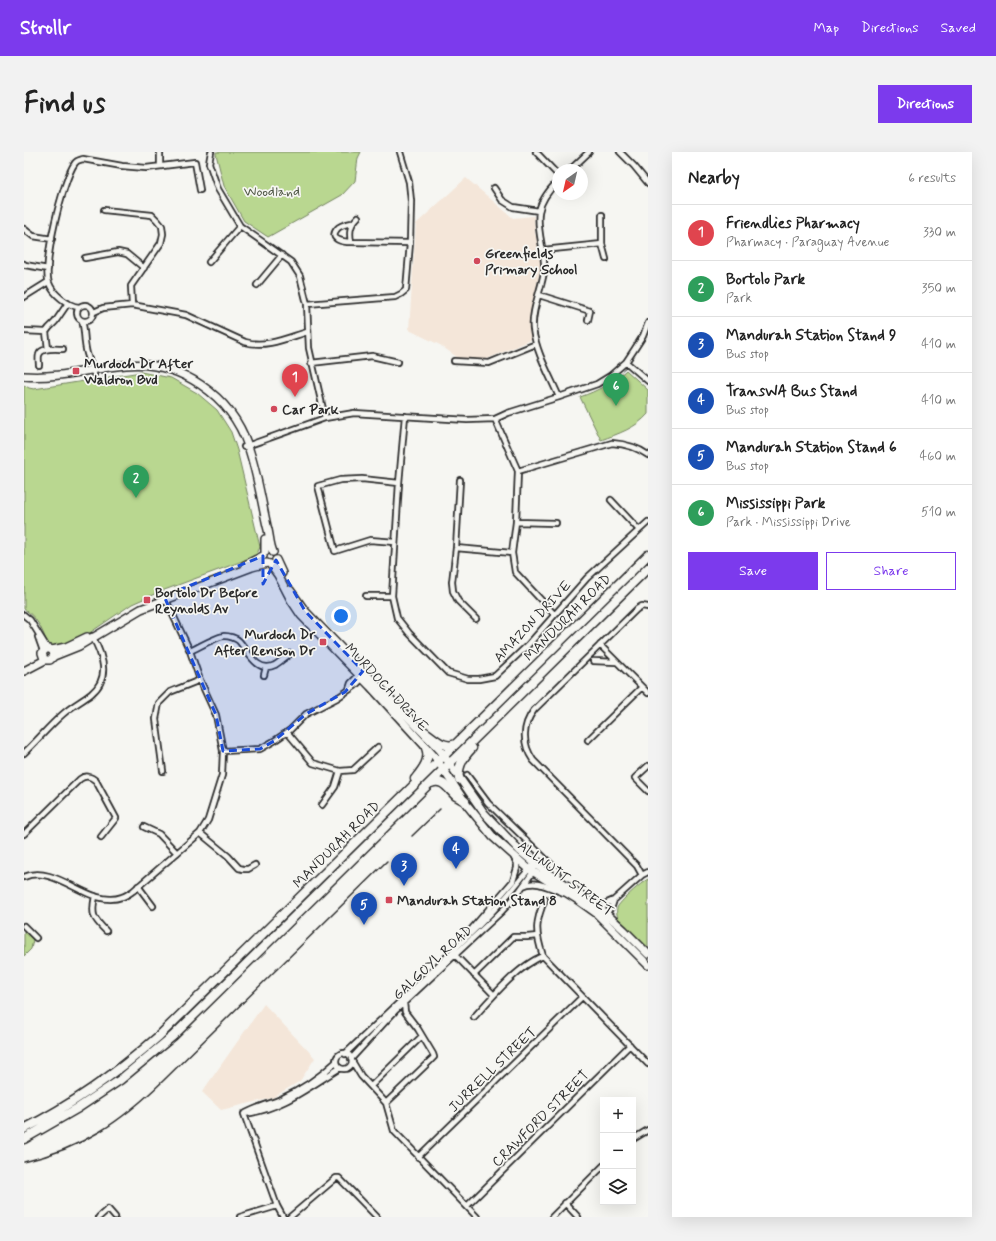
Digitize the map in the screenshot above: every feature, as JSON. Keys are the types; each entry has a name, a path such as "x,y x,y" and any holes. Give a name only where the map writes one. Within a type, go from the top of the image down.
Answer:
{"highway":[{"name":"MANDURAH ROAD","path":"24,1129 66,1106 116,1073 148,1046 205,992 648,555"},
{"name":"MANDURAH ROAD","path":"24,1139 78,1108 120,1080 162,1046 648,568"},
{"path":"459,779 459,769 462,761 493,721"},
{"path":"422,730 445,745 451,746 457,743"},
{"path":"398,802 408,785 420,772 427,760 428,755 426,748"},
{"path":"427,787 434,782 442,782 457,796 465,801"},
{"path":"24,1143 33,1134"}],"main road":[{"name":"MURDOCH DRIVE","path":"24,376 50,376 126,369 142,369 159,371 182,378 207,394 222,409 246,446 268,529 270,544 276,556 271,562"},
{"name":"MURDOCH DRIVE","path":"24,380 47,381 93,372"},
{"name":"MURDOCH DRIVE","path":"246,446 264,529 264,560 271,562 305,612 363,675 438,762 447,767"},
{"path":"165,597 250,563 269,551 273,552"},
{"path":"24,666 47,654 92,636 133,608 252,567 271,562"},
{"path":"24,671 47,654"},
{"name":"MURDOCH DRIVE","path":"363,675 422,730 444,756 447,767"},
{"name":"ALLNUTT STREET","path":"447,767 459,779 484,813 520,851 562,882 648,954"},
{"name":"ALLNUTT STREET","path":"447,767 465,801 513,856 531,871 567,894 598,911"},
{"name":"ALLNUTT STREET","path":"604,916 648,965"}],"street":[{"path":"160,152 160,166"},
{"path":"212,152 209,163 218,188 240,226 291,262 300,276 307,304 307,332 312,363 325,418"},
{"path":"307,304 395,296 406,290 410,243 411,201 409,182 400,152"},
{"path":"536,152 552,169"},
{"path":"576,164 589,152"},
{"path":"620,152 648,183"},
{"path":"94,312 91,307 86,305 74,307 56,293 48,282 48,268 52,239 62,195 75,163 83,159 122,166 146,168 195,162 200,190"},
{"path":"552,187 543,200 539,211 539,226 543,250 544,271 534,313 533,328 536,344 559,398"},
{"path":"494,188 502,200 513,207 539,211"},
{"path":"104,210 152,215 162,226 163,234 161,242 131,286 132,304"},
{"path":"602,215 602,244 606,259"},
{"path":"358,217 352,223 336,230 336,239 340,242 410,243"},
{"path":"351,242 350,230 352,223"},
{"path":"209,262 240,226"},
{"path":"24,229 33,236 52,239"},
{"path":"543,250 602,244"},
{"path":"85,258 118,252 127,254 144,268"},
{"path":"258,284 282,255"},
{"path":"24,264 48,268"},
{"path":"24,297 48,282"},
{"path":"539,295 590,311 588,320"},
{"path":"48,349 46,332 68,303"},
{"path":"82,321 90,320 94,312 103,308 132,304 186,314 245,342 254,344 267,344 307,332"},
{"path":"79,307 77,315 82,321 85,329 86,350 93,372"},
{"path":"246,446 325,418 354,413 467,420 495,419 508,413 559,398 596,384 610,376 626,362 643,336 648,323"},
{"path":"24,331 46,332"},
{"path":"454,361 489,363 536,344"},
{"path":"39,365 39,356 41,352 48,349 63,349"},
{"path":"312,363 372,356 398,362"},
{"path":"626,362 648,381"},
{"name":"AMAZON DRIVE","path":"406,416 399,483 392,596 397,618 409,633 448,673 468,679 480,679 495,676 528,645 587,578 648,522"},
{"path":"495,419 518,471 516,522 512,552 515,572 554,614"},
{"path":"518,471 612,443 624,444 639,448 648,455"},
{"path":"395,542 370,540 335,551 318,486 340,480 362,479 399,483"},
{"path":"460,480 456,548 452,582 453,591 458,602 476,619"},
{"path":"611,500 639,530"},
{"path":"516,522 556,523"},
{"path":"456,548 512,552"},
{"path":"366,596 392,596"},
{"path":"24,870 25,876 39,874 51,877 95,896 106,898 123,897 200,833 208,820 222,775 223,751 216,715 200,680 190,651 165,597"},
{"path":"642,874 637,866 533,760 526,744 525,728 530,715 600,645 637,609 642,606 648,607"},
{"path":"24,615 30,620 36,630 47,654"},
{"path":"24,753 64,713 90,695 99,686 103,676 104,663 100,651 92,636"},
{"path":"190,651 223,636 232,637 238,640 252,659 266,667 273,666 290,654"},
{"path":"600,645 648,693"},
{"path":"593,661 616,662"},
{"path":"264,675 266,667"},
{"path":"223,751 260,748 274,741 287,732 306,714 337,698 355,686 363,675"},
{"path":"164,772 156,719 159,703 170,692 200,680"},
{"path":"588,740 642,687"},
{"path":"287,732 314,763 340,772 353,770 378,747"},
{"path":"648,766 635,778 648,791"},
{"path":"322,805 335,787 340,772"},
{"path":"467,775 488,803 557,870 558,878 562,882"},
{"path":"25,832 80,779 89,776 93,778 100,786 116,818 101,837"},
{"path":"144,827 159,834 177,853"},
{"path":"200,833 228,856 239,868 243,870 255,865"},
{"path":"535,863 540,854"},
{"path":"462,942 472,928 486,914 513,881 518,866 513,856"},
{"name":"GALGOYL ROAD","path":"351,1060 396,1010 506,907 521,888 535,863"},
{"name":"GALGOYL ROAD","path":"345,1054 505,900 531,871"},
{"path":"598,911 614,900 642,874 648,872"},
{"path":"521,888 527,884 534,883 567,894"},
{"path":"138,886 153,906"},
{"path":"95,896 92,911 93,915 95,920 106,931"},
{"path":"545,899 537,919 538,936 543,956 648,1064"},
{"path":"604,916 612,906 614,900"},
{"path":"24,926 36,938"},
{"path":"474,975 512,937 538,936"},
{"path":"455,955 494,995"},
{"path":"474,1017 494,995 527,964 543,956"},
{"name":"JURRELL STREET","path":"418,1157 582,997"},
{"path":"386,1104 434,1057 422,1036 405,1012 404,1003"},
{"path":"396,1010 405,1012"},
{"path":"371,1086 422,1036"},
{"name":"CRAWFORD STREET","path":"466,1206 630,1046"},
{"path":"304,1088 328,1070 336,1062 340,1055 345,1054 351,1060 361,1076 386,1104 394,1131 478,1217"},
{"path":"348,1068 351,1060"},
{"path":"336,1062 340,1068"},
{"path":"283,1217 277,1206 260,1155 244,1114 304,1088 340,1068 348,1068 361,1076"},
{"path":"636,1137 648,1130"},
{"path":"552,1217 600,1169"},
{"path":"290,1217 333,1179 339,1178 377,1217"},
{"path":"565,1203 578,1217"},
{"path":"240,1217 277,1206"},
{"path":"99,1217 108,1209 115,1217"}],"highlighted area":[{"path":"263,556 263,584 276,560 305,611 363,671 345,692 306,714 274,741 260,749 223,751 216,715 164,596"}],"shaded area":[{"name":"Greenfields Primary School","path":"466,178 513,218 534,216 535,233 540,253 540,269 529,328 531,340 487,359 461,360 440,345 409,330 416,224"},
{"path":"264,1004 315,1058 300,1081 272,1098 221,1110 202,1092"}],"green space":[{"name":"Woodland","path":"216,152 361,152 358,158 355,181 342,195 268,237 244,221 224,186"},
{"path":"626,370 648,390 648,414 632,427 601,440 580,397 593,392 616,379"},
{"path":"141,372 171,378 197,393 217,410 231,432 237,450 260,547 256,556 159,592 132,604 88,634 50,650 34,617 24,609 24,385 34,389"},
{"path":"648,879 648,948 618,918 617,908 626,897"},
{"path":"24,931 33,940 31,949 24,956"}],"railway":[{"path":"412,836 440,809"},
{"path":"24,1162 65,1149 83,1141 100,1132 132,1109 164,1080 387,861"}],"place":[{"name":"Greenfields Primary School","path":"477,261"},
{"name":"Murdoch Dr After Waldron Bvd","path":"76,371"},
{"name":"Friendlies Pharmacy","path":"295,397"},
{"name":"Mississippi Park","path":"616,406"},
{"name":"Car Park","path":"274,409"},
{"name":"Bortolo Park","path":"136,498"},
{"name":"Bortolo Dr Before Reynolds Av","path":"147,600"},
{"name":"Murdoch Dr After Renison Dr","path":"323,642"},
{"name":"TransWA Bus Stand","path":"456,869"},
{"name":"Mandurah Station Stand 9","path":"404,886"},
{"name":"Mandurah Station Stand 8","path":"389,900"},
{"name":"Mandurah Station Stand 6","path":"364,925"}]}
